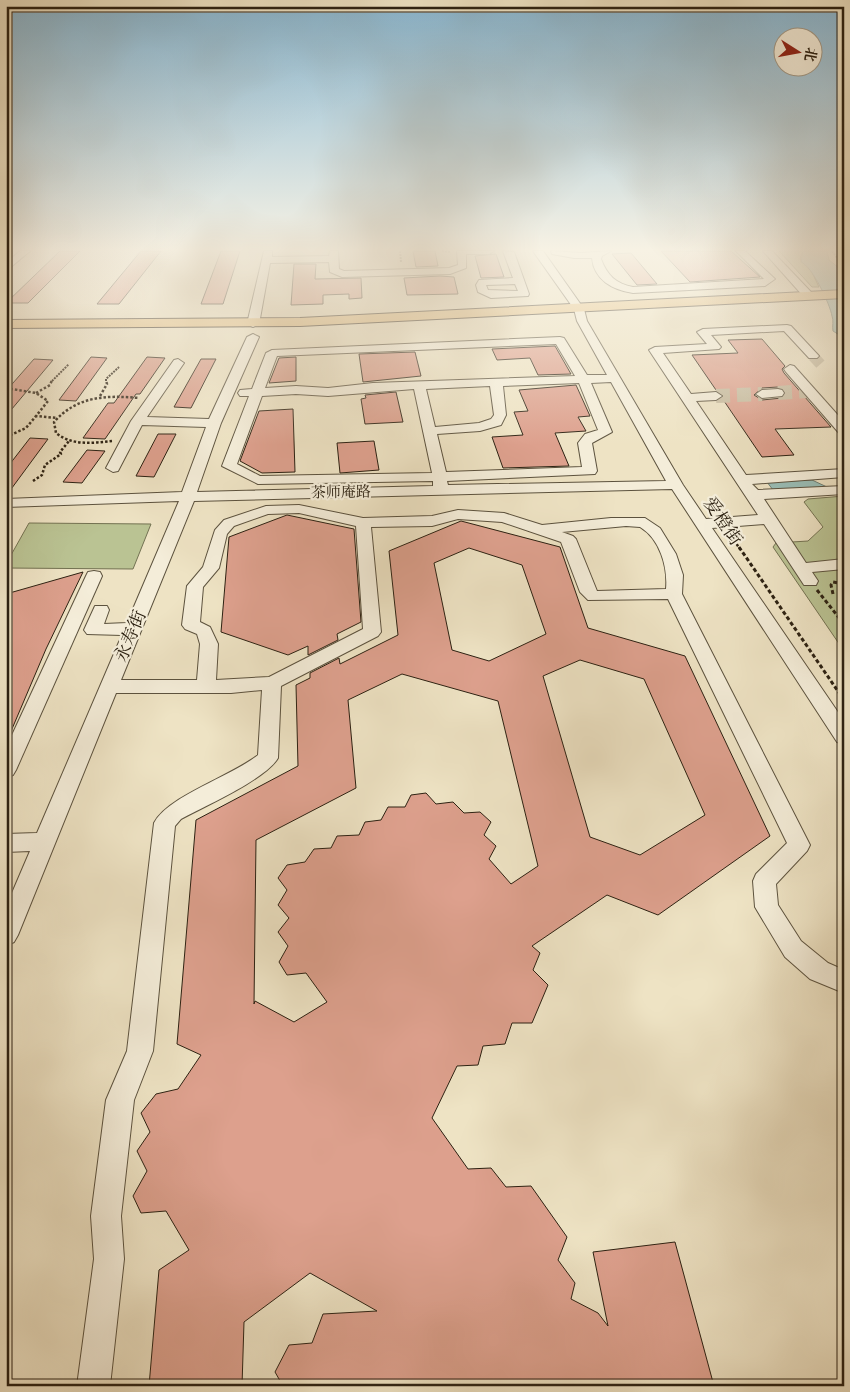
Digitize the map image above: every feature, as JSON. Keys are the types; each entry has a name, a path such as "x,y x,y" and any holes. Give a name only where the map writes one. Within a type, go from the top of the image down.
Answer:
{"main road":[{"path":"6,338 253,330 521,316"},
{"path":"6,324 253,330"}],"street":[{"name":"永寿街","path":"6,935 188,496 214,423 228,394 253,330 256,316"},
{"name":"爱橙街","path":"579,316 676,485 844,737"},
{"path":"813,356 787,328 703,332 715,347 655,350 814,586"},
{"path":"560,340 583,379 605,432 590,437 585,443 590,471 441,484 258,480 229,466 256,392 272,352 560,340"},
{"path":"113,468 138,421 152,409 178,363"},
{"path":"822,367 790,369 814,393 844,430"},
{"path":"228,394 296,390 328,392 419,386 616,378"},
{"path":"430,431 480,427 496,422 500,415 496,383"},
{"path":"419,386 441,484"},
{"path":"762,394 778,393"},
{"path":"687,398 716,396"},
{"path":"152,409 182,422"},
{"path":"138,421 214,423"},
{"path":"742,480 844,473"},
{"path":"808,476 843,490"},
{"name":"茶师庵路","path":"6,503 441,484 498,489 676,485"},
{"path":"498,489 504,518"},
{"path":"754,495 843,490"},
{"path":"206,687 208,644 204,630 191,625 195,586 212,568 220,532 229,523 266,510 298,509 363,523 432,522 458,514 504,518 568,539 588,592 594,596 674,594"},
{"path":"703,524 768,519"},
{"path":"542,530 605,523 644,522 652,527 664,546 675,574 674,594 799,845 764,881 767,907 793,949 819,971 844,982"},
{"path":"109,686 206,687 272,683 372,632 363,523"},
{"path":"801,568 844,564"},
{"path":"6,770 94,576"},
{"path":"93,630 101,610"},
{"path":"70,629 133,629"},
{"path":"93,1386 109,1259 106,1216 120,1100 140,1051 165,823 174,813 252,771 268,758 272,683"},
{"path":"6,843 45,842"}],"path":[{"path":"36,393 50,384 54,377 65,370 69,364"},
{"path":"100,397 107,384 106,380 119,367"},
{"path":"6,388 36,393 48,401 46,406 26,428 6,437"},
{"path":"130,436 88,443 69,441 56,433 54,422 65,408 100,397 139,398 152,409"},
{"path":"36,416 57,418"},
{"path":"33,480 41,478 45,465 61,454 60,452 69,441"},
{"path":"726,523 731,538 844,700"},
{"path":"833,594 832,584 842,584"},
{"path":"814,586 844,624"}],"green space":[{"path":"844,496 844,651 773,547 776,543 808,541 823,527 804,502 808,499"},
{"path":"29,523 151,524 133,569 6,568 6,564"}],"water":[{"path":"832,316 844,316 844,347 841,336 833,331"},
{"path":"812,480 827,487 773,490 767,482"}],"building":[{"path":"762,339 785,366 782,369 784,373 831,427 775,429 794,455 762,457 722,398 724,395 716,390 692,355 738,353 728,340","holes":["778,387 786,392 782,398 762,400 754,395 762,388"]},
{"path":"555,346 571,374 538,375 530,358 497,360 492,349"},
{"path":"415,352 421,376 363,382 359,354"},
{"path":"91,357 107,358 76,401 59,400"},
{"path":"147,357 165,358 140,394 136,394 105,439 83,438 108,403 114,403"},
{"path":"296,357 296,381 269,383 279,358"},
{"path":"34,359 53,360 6,416 6,391"},
{"path":"201,359 216,359 191,408 174,407"},
{"path":"576,385 590,416 578,417 586,431 555,433 569,466 503,468 492,437 523,435 514,412 528,411 519,390"},
{"path":"396,392 403,422 365,424 361,399 366,398 365,395"},
{"path":"293,409 295,472 262,473 240,461 259,411"},
{"path":"158,434 176,434 154,477 136,476"},
{"path":"30,438 48,439 6,496 6,469"},
{"path":"374,441 379,470 340,473 337,443"},
{"path":"87,450 105,451 82,483 63,482"},
{"path":"287,515 354,529 361,622 337,634 338,640 308,655 308,646 288,655 221,632 229,537"},
{"path":"461,521 560,547 588,628 685,656 770,836 658,915 607,895 532,946 540,953 533,970 548,985 532,1023 512,1023 505,1044 483,1046 478,1065 457,1066 432,1118 468,1169 491,1168 506,1187 531,1186 567,1237 558,1260 575,1283 571,1299 598,1313 608,1326 593,1252 675,1242 714,1386 283,1386 275,1372 289,1345 312,1343 323,1314 377,1311 310,1273 244,1322 242,1386 149,1386 159,1270 189,1250 166,1211 141,1213 133,1196 147,1171 137,1151 150,1132 141,1113 156,1094 178,1089 201,1055 177,1044 196,820 298,766 296,685 310,678 310,673 339,658 340,664 398,635 389,551","holes":["469,548 522,565 546,634 489,661 452,650 434,563","580,660 644,679 705,815 640,855 590,837 543,676","402,674 498,701 538,866 511,884 489,859 496,846 484,835 491,822 480,812 464,813 453,802 436,804 426,793 411,795 405,807 388,807 381,820 365,822 359,835 337,836 331,848 314,849 305,862 287,865 278,878 287,890 278,905 289,918 278,932 288,946 279,962 287,975 306,973 327,1002 294,1022 255,1001 254,1004 256,840 356,788 348,700"]},
{"path":"83,572 46,649 6,743 6,594"}],"tunnel":[{"path":"813,356 823,367"},
{"path":"778,393 807,391"},
{"path":"716,396 762,394"}]}
